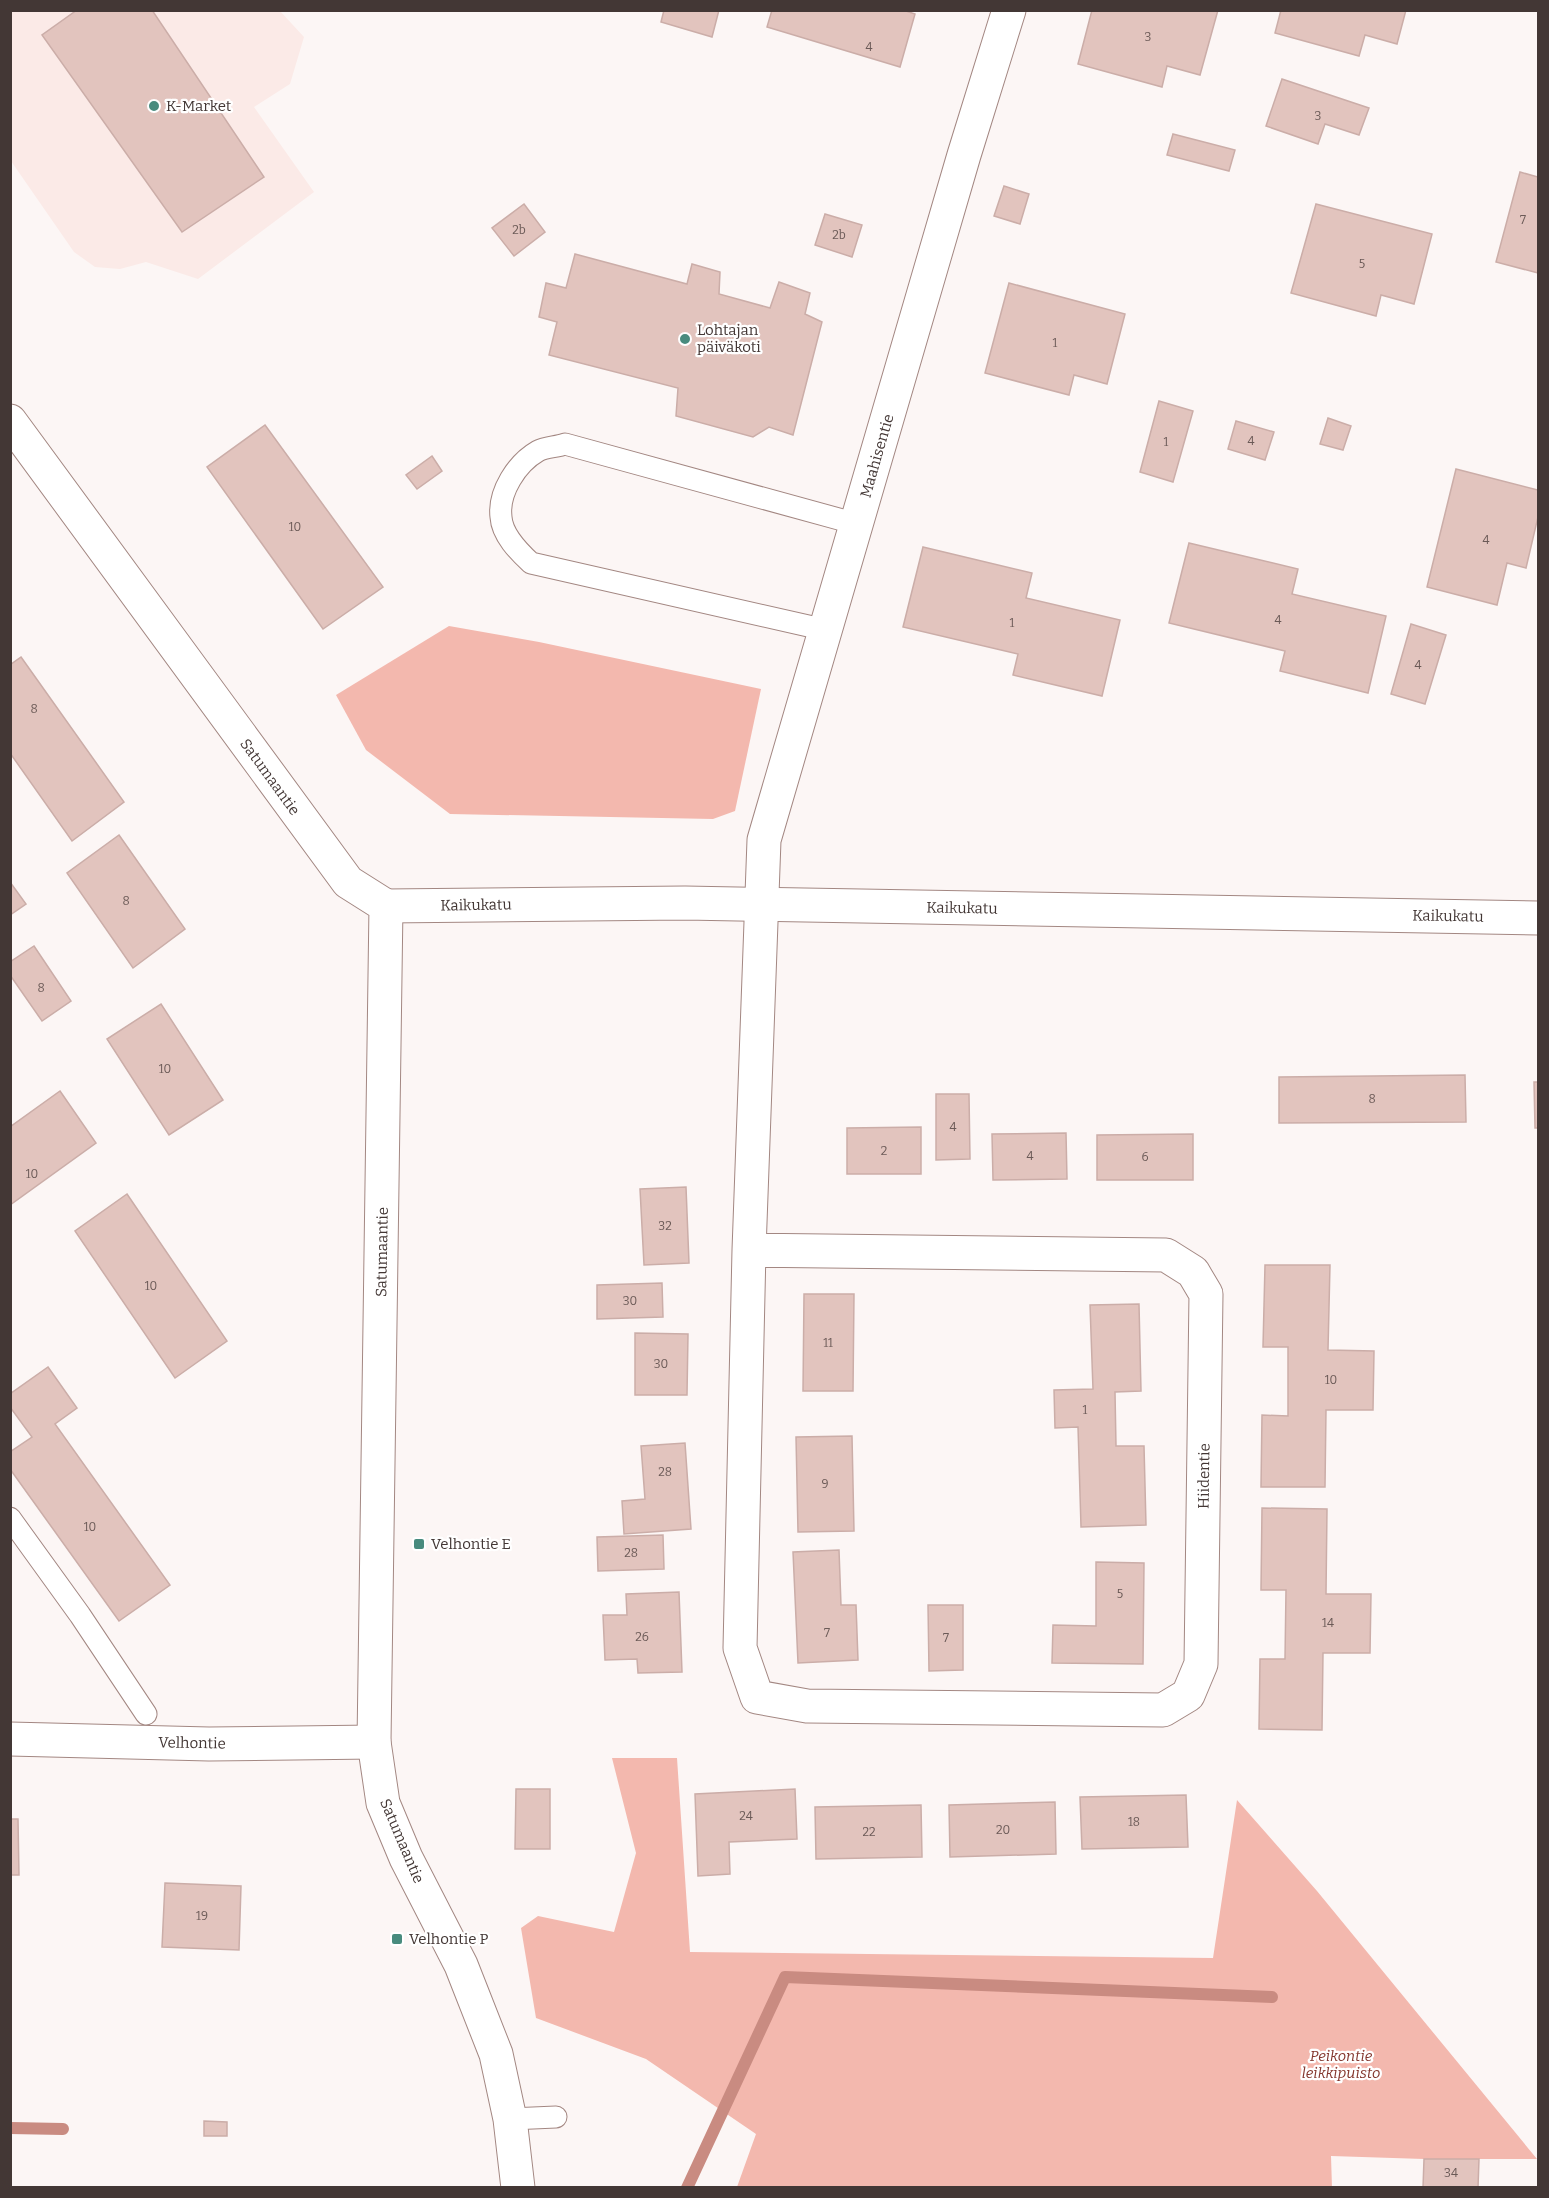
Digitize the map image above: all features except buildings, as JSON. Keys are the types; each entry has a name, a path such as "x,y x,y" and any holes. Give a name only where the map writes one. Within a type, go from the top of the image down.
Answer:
{"street":[{"name":"Maahisentie","path":"757,1697 740,1648 749,1250 764,840 964,155 1009,10"},
{"name":"Satumaantie","path":"10,421 348,882 386,906 374,1742 383,1803 406,1858 461,1965 496,2054 510,2119 518,2187"},
{"name":"Kaikukatu","path":"386,906 685,903 1539,918"},
{"name":"Hiidentie","path":"749,1250 1166,1256 1194,1272 1206,1294 1202,1664 1188,1695 1163,1710 807,1706 757,1697"},
{"name":"Velhontie","path":"10,1739 209,1744 374,1742"}],"lane":[{"path":"826,630 531,563 513,547 501,518 504,493 515,470 539,451 565,444 857,524"},
{"path":"10,1518 80,1615 147,1714"},
{"path":"510,2119 556,2117"}],"shaded area":[{"path":"10,11 280,11 304,37 290,84 254,107 314,192 198,279 146,262 120,269 95,267 74,252 11,161"}],"green space":[{"path":"449,626 539,642 761,689 735,811 713,819 450,814 366,750 336,695"},
{"name":"Peikontie leikkipuisto","path":"612,1758 677,1758 690,1952 1213,1958 1237,1800 1317,1891 1537,2159 1331,2156 1332,2188 737,2187 756,2134 646,2059 536,2018 521,1928 538,1916 614,1932 636,1853"}],"waterway":[{"path":"687,2188 785,1977 1272,1997"},
{"path":"10,2128 63,2129"}],"place":[{"name":"K-Market","path":"154,106"},
{"name":"Lohtajan päiväkoti","path":"685,339"},
{"name":"Velhontie E","path":"419,1544"},
{"name":"Velhontie P","path":"397,1939"}]}
